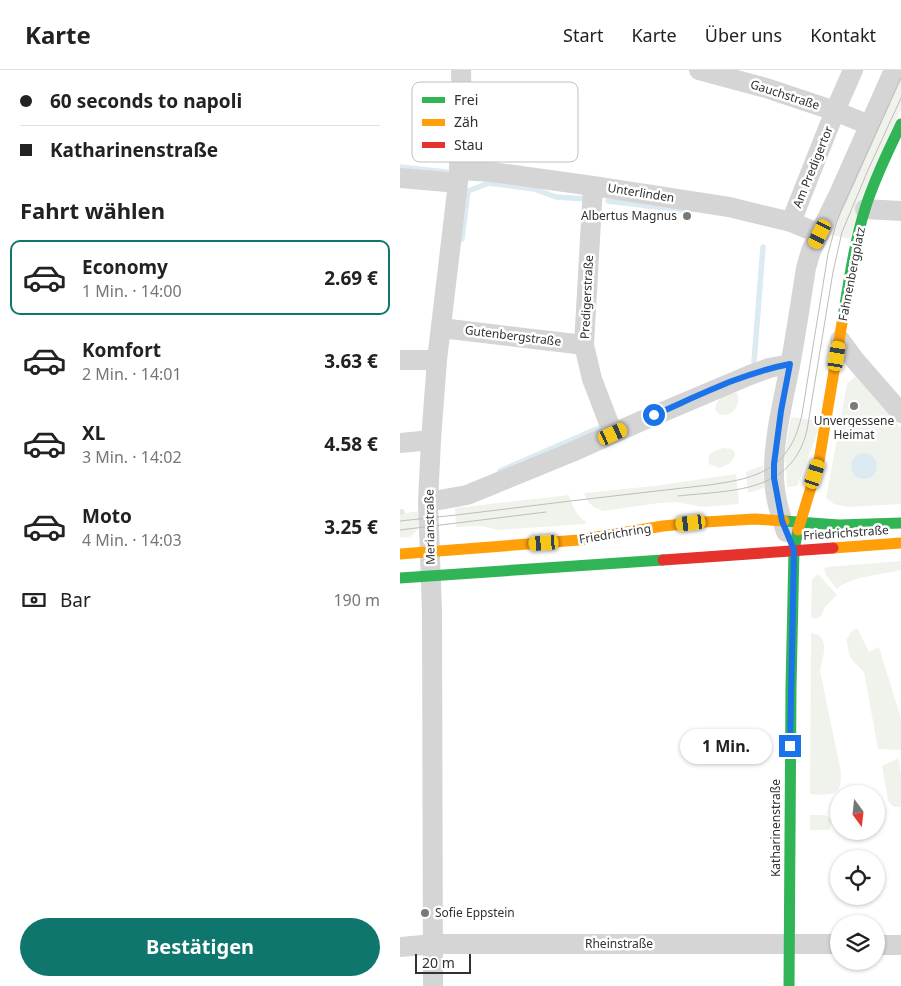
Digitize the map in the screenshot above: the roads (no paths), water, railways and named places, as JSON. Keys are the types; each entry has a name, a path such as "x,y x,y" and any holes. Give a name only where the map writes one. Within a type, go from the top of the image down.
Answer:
{"main road":[{"name":"Fahnenbergplatz","path":"791,521 819,461 853,258 865,210 876,179 901,124"},
{"name":"Friedrichring","path":"400,554 579,540 663,526 705,522 755,519 791,521"},
{"name":"Friedrichstraße","path":"791,521 840,524 901,523"},
{"name":"Friedrichstraße","path":"794,550 901,543"},
{"name":"Friedrichring","path":"400,578 794,550"},
{"name":"Katharinenstraße","path":"789,986 794,550"}],"street":[{"name":"Gauchstraße","path":"699,70 766,88 835,111 869,125"},
{"name":"Am Predigertor","path":"791,222 853,70"},
{"path":"794,550 791,521 774,478 774,464 781,411 806,268 815,242 838,196 894,70"},
{"name":"Merianstraße","path":"433,986 433,639 428,502 437,360 459,162"},
{"name":"Unterlinden","path":"400,178 458,176 492,172 594,186 729,207 791,222 815,242"},
{"name":"Predigerstraße","path":"594,186 584,345 592,379 613,434"},
{"path":"865,210 901,211"},
{"name":"Gutenbergstraße","path":"441,328 584,345"},
{"path":"840,340 901,413"},
{"path":"400,360 437,360"},
{"path":"428,502 467,495 565,455 700,395 769,368 790,364"},
{"path":"400,444 431,440"},
{"name":"Rheinstraße","path":"400,947 434,944 830,944"},
{"path":"885,944 901,945"}],"waterway":[{"path":"400,167 446,172"},
{"path":"462,239 468,191 489,183 534,189 556,197 587,199"},
{"path":"608,201 690,211"},
{"path":"754,362 763,247"},
{"path":"500,471 599,428"}],"tram line":[{"path":"400,521 723,483 744,479 757,474 779,460 790,447 800,423 828,254 836,224 901,78"},
{"path":"678,496 718,492 757,485 774,477 788,466 799,451 807,430 833,272 842,232 901,98"},
{"path":"400,530 546,512"}],"place":[{"name":"Albertus Magnus","path":"687,216"},
{"name":"Unvergessene Heimat","path":"854,406"},
{"name":"Sofie Eppstein","path":"425,913"}]}
